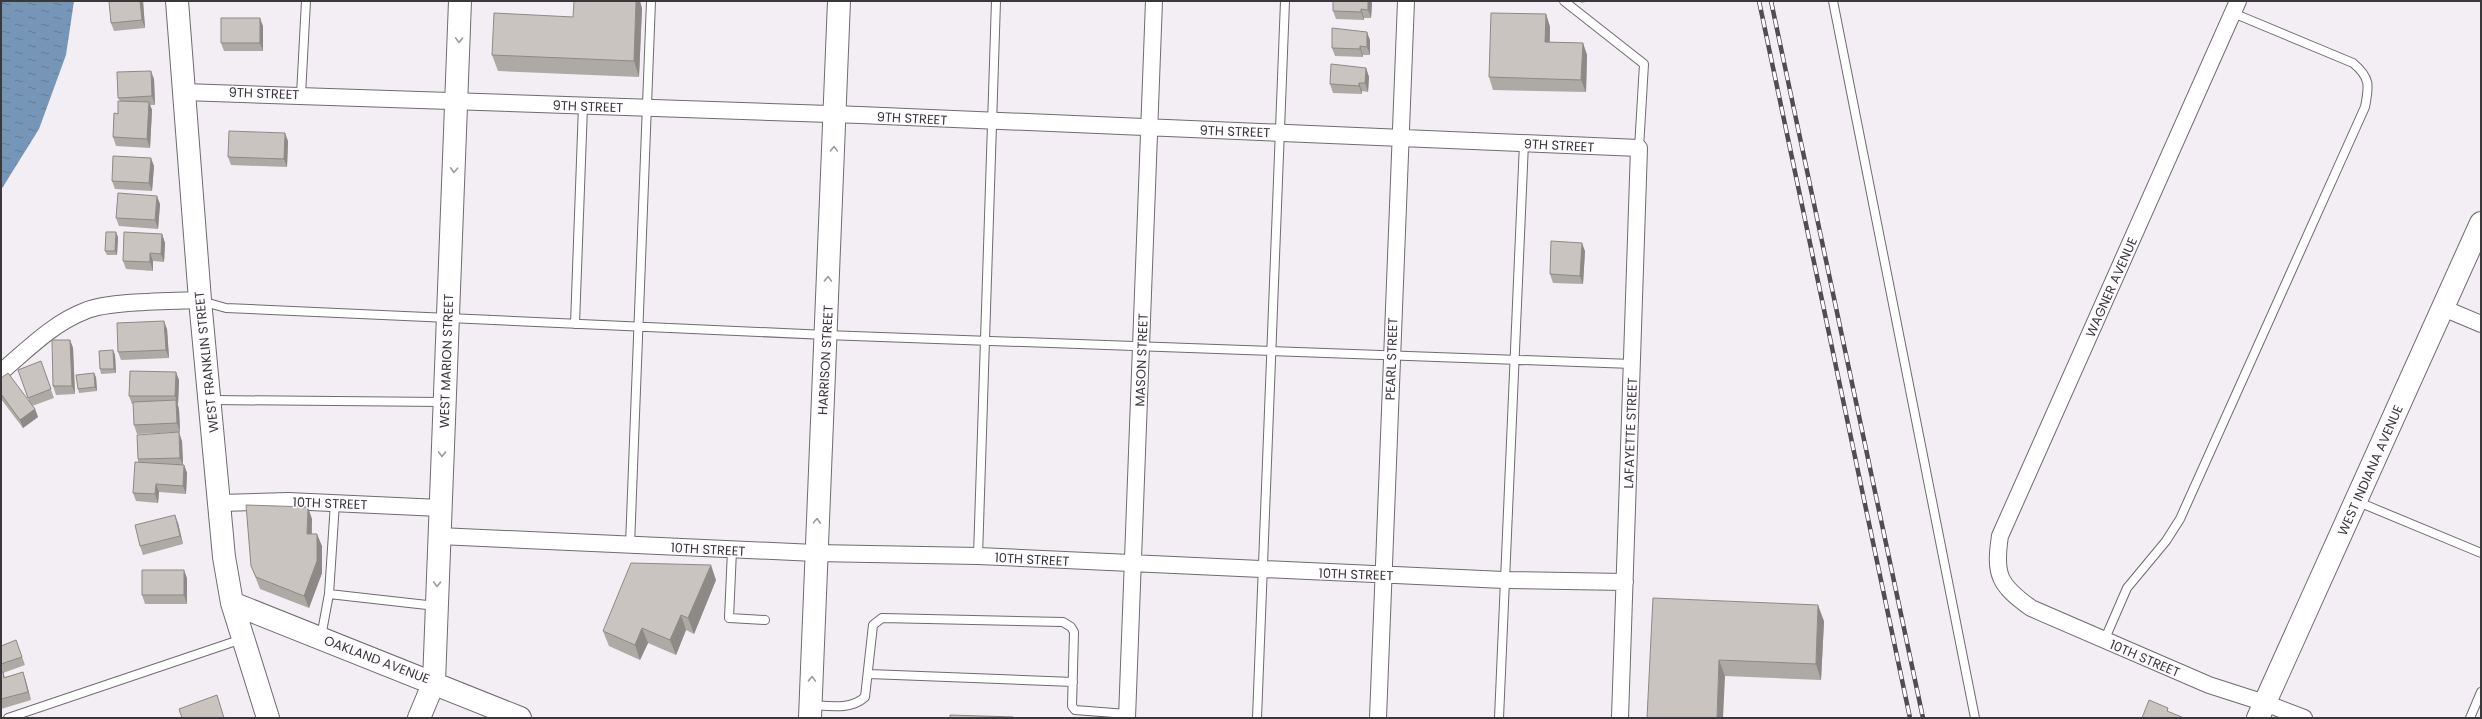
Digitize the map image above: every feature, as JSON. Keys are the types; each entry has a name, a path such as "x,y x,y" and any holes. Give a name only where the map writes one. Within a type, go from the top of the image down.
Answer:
{"street":[{"name":"WEST FRANKLIN STREET","path":"176,1 200,300 224,557 232,602 242,639 268,718"},
{"name":"WEST MARION STREET","path":"418,718 434,682 460,1"},
{"name":"HARRISON STREET","path":"811,712 815,553 826,335 838,1"},
{"name":"MASON STREET","path":"1127,716 1154,1"},
{"name":"PEARL STREET","path":"1378,718 1399,138 1406,1"},
{"name":"WAGNER AVENUE","path":"1999,577 1996,560 2000,536 2235,7"},
{"name":"9TH STREET","path":"184,92 992,121 1149,129 1639,148"},
{"name":"LAFAYETTE STREET","path":"1620,718 1639,148"},
{"name":"WEST INDIANA AVENUE","path":"2262,710 2481,223"},
{"path":"1,372 53,329 86,310 102,307 200,300"},
{"path":"2443,308 2481,324"},
{"name":"10TH STREET","path":"220,503 288,501 440,508"},
{"name":"10TH STREET","path":"439,536 732,550 978,556 1504,580 1625,582"},
{"name":"10TH STREET","path":"1999,577 2012,594 2031,608 2104,641 2209,685 2262,710 2304,718"},
{"name":"OAKLAND AVENUE","path":"232,602 434,682 520,718"}],"lane":[{"path":"301,95 306,1"},
{"path":"630,544 640,327 646,108 651,1"},
{"path":"978,556 996,1"},
{"path":"1257,718 1285,1"},
{"path":"1564,1 1644,64 1639,148"},
{"path":"1833,1 1975,718"},
{"path":"2104,641 2127,588 2166,541 2180,519 2366,100 2369,87 2364,72 2353,63 2235,7"},
{"path":"575,324 584,106"},
{"path":"1499,718 1524,143"},
{"path":"200,300 226,308 640,327 1632,364"},
{"path":"210,400 444,402"},
{"path":"2356,501 2481,553"},
{"path":"321,637 329,594 335,503"},
{"path":"732,550 729,618 765,620"},
{"path":"329,594 437,606"},
{"path":"811,712 851,706 858,704 865,697 869,674 873,625 882,618 1063,622 1071,627 1074,632 1072,706 1075,710 1127,716"},
{"path":"8,718 242,639"},
{"path":"869,674 1073,682"},
{"path":"2470,718 2481,692"}],"water":[{"path":"1,1 74,1 66,55 39,129 1,190"}],"building":[{"path":"109,1 140,1 142,20 111,23"},
{"path":"574,1 636,1 634,61 492,55 494,13 573,17"},
{"path":"1333,1 1368,1 1368,10 1361,9 1361,12 1333,11"},
{"path":"1491,13 1546,14 1545,42 1583,43 1581,80 1489,77"},
{"path":"221,18 260,18 260,43 221,43"},
{"path":"1332,28 1367,32 1367,47 1360,46 1360,49 1332,48"},
{"path":"1331,64 1366,68 1365,83 1359,83 1359,86 1330,84"},
{"path":"151,71 152,96 118,98 117,72"},
{"path":"118,101 149,102 147,139 113,137 114,113 118,114"},
{"path":"229,131 285,133 284,159 228,157"},
{"path":"113,156 151,158 149,183 112,181"},
{"path":"118,193 157,196 155,220 116,218"},
{"path":"106,232 116,232 115,251 105,251"},
{"path":"124,232 162,234 161,254 150,253 150,262 123,261"},
{"path":"1551,241 1582,243 1580,276 1550,274"},
{"path":"164,321 166,350 118,352 117,323"},
{"path":"52,340 70,340 72,386 53,386"},
{"path":"113,350 114,369 100,369 99,351"},
{"path":"41,361 51,389 28,398 18,370"},
{"path":"130,371 176,372 175,396 129,396"},
{"path":"8,373 35,409 20,420 1,394 1,378"},
{"path":"94,373 95,387 78,389 76,375"},
{"path":"176,400 177,423 134,425 133,402"},
{"path":"179,432 180,458 138,459 137,435"},
{"path":"135,462 184,465 183,486 156,484 155,494 133,493"},
{"path":"246,505 308,507 307,534 317,534 317,561 304,596 256,577 251,566"},
{"path":"175,515 180,536 140,546 135,525"},
{"path":"631,563 711,565 688,618 681,615 670,640 642,628 635,645 603,631"},
{"path":"142,570 184,570 184,595 142,595"},
{"path":"1653,598 1818,605 1816,664 1719,660 1717,718 1647,718"},
{"path":"16,640 22,657 1,664 1,646"},
{"path":"1,672 3,672 4,678 23,672 28,692 1,699"},
{"path":"217,695 224,718 182,718 179,709"},
{"path":"2149,700 2168,708 2167,711 2184,718 2142,718"},
{"path":"950,715 1013,717 1013,718 950,718"}],"railway":[{"path":"1759,1 1910,718"},
{"path":"1771,1 1923,718"}]}
